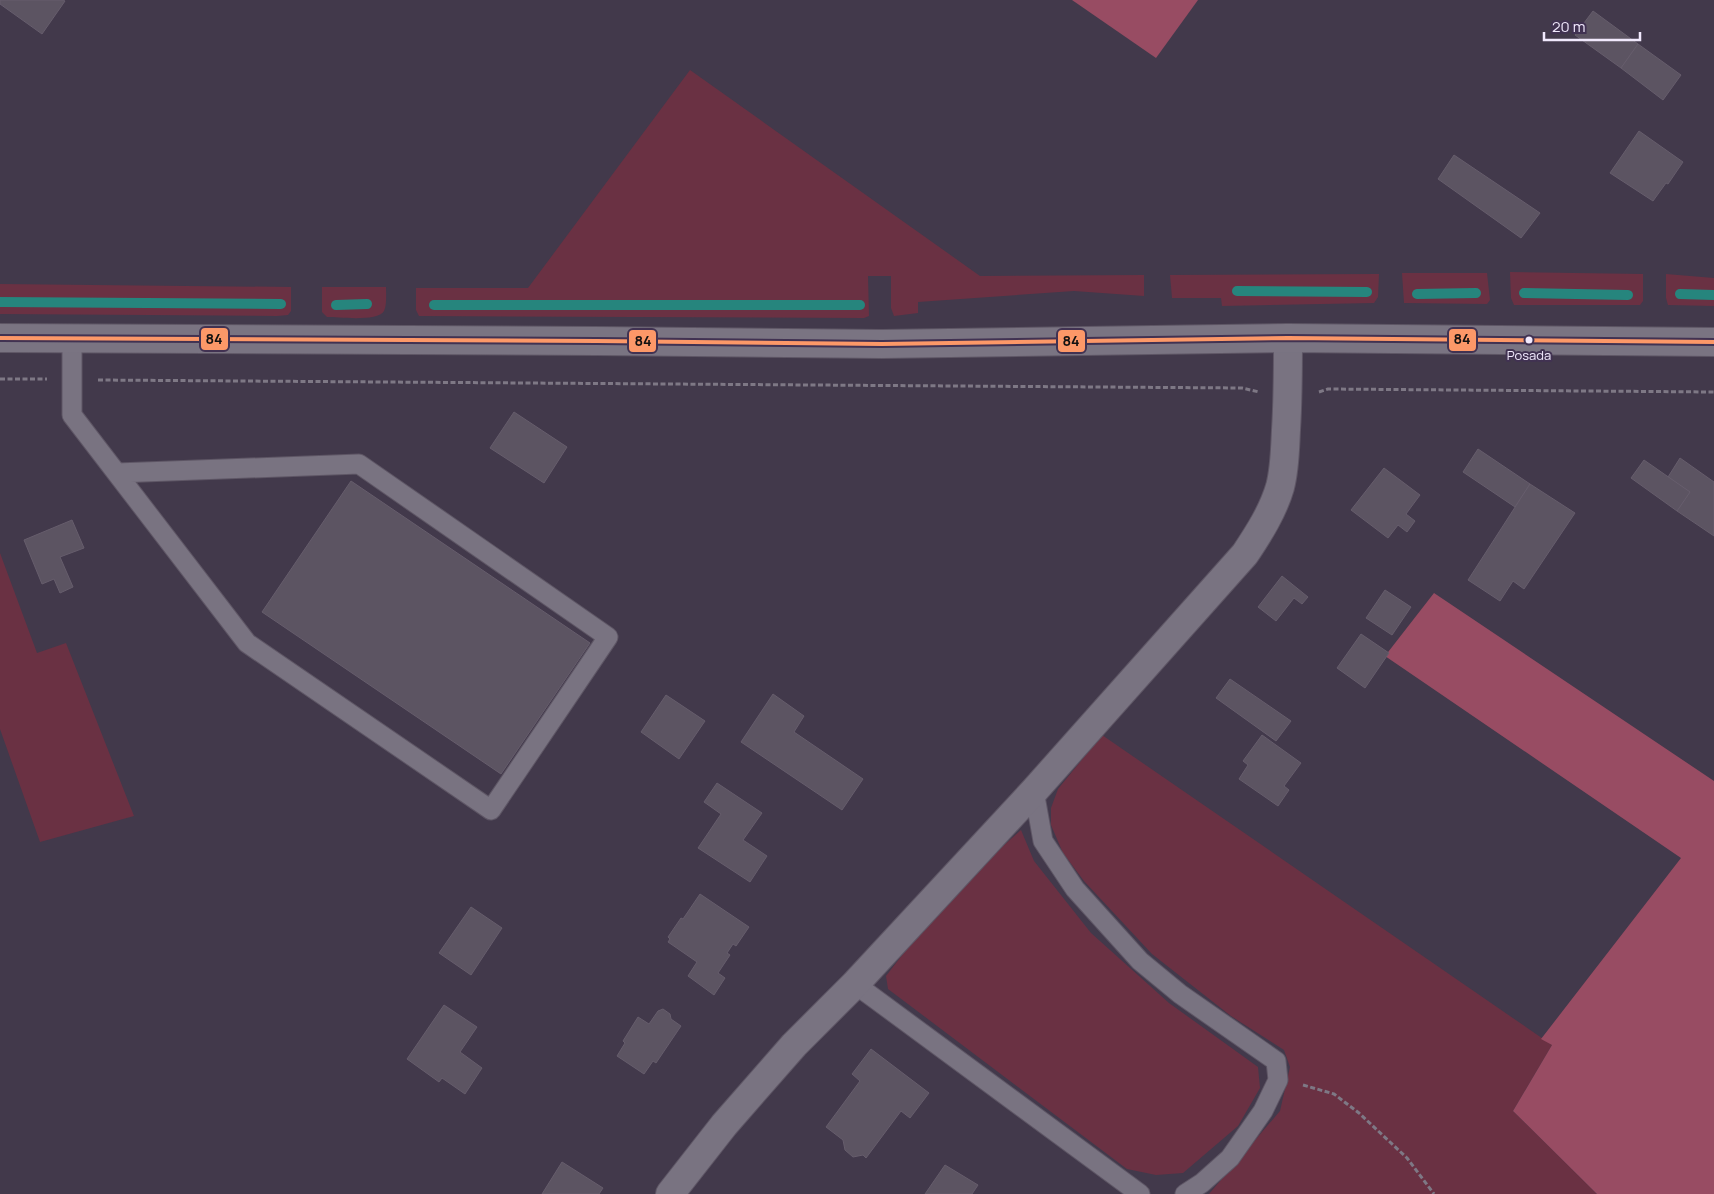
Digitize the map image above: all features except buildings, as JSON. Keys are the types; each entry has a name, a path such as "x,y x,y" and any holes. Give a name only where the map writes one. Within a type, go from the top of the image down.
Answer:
{"main road":[{"path":"0,338 882,344 1288,338 1714,342"}],"street":[{"path":"670,1194 724,1125 794,1045 855,984 1034,791 1245,554 1261,530 1279,488 1284,466 1288,393 1288,338"}],"lane":[{"path":"72,338 72,415 246,643 492,810 608,637 359,464 117,473"},
{"path":"1034,791 1043,841 1075,889 1140,961 1180,994 1276,1061 1278,1080 1264,1111 1230,1158 1202,1184 1185,1194"},
{"path":"855,984 1140,1194"}],"path":[{"path":"0,379 1234,388 1249,389 1256,392"},
{"path":"1315,395 1320,390 1328,389 1714,392"},
{"path":"1278,1080 1315,1087 1334,1094 1359,1113 1408,1158 1434,1194"}],"shaded area":[{"path":"1072,0 1198,0 1156,58"},
{"path":"690,70 980,276 1144,275 1144,296 1074,291 918,302 918,313 894,316 891,308 891,276 868,276 869,316 864,318 419,316 416,310 416,288 528,288"},
{"path":"1510,272 1643,274 1643,301 1640,305 1514,305 1511,298"},
{"path":"1402,273 1487,273 1490,300 1487,304 1404,303"},
{"path":"1379,274 1378,297 1374,303 1222,306 1221,298 1172,298 1170,275"},
{"path":"1666,274 1714,278 1714,306 1668,305 1666,298"},
{"path":"0,284 291,287 291,311 288,315 277,316 0,314"},
{"path":"322,287 386,287 385,309 374,317 327,317 322,312"},
{"path":"0,553 37,653 66,643 134,816 40,842 0,729"},
{"path":"1434,593 1714,781 1714,1194 1597,1194 1513,1111 1552,1045 1541,1039 1681,858 1385,656"},
{"path":"1102,735 1552,1045 1513,1111 1597,1194 1209,1194 1280,1111 1290,1067 1284,1050 1231,1016 1152,954 1084,881 1063,853 1051,825 1051,808 1058,789"},
{"path":"1021,830 1034,861 1091,933 1169,1003 1258,1067 1260,1088 1238,1126 1183,1173 1156,1175 1127,1169 888,989 886,976 913,941 1003,846"}],"waterway":[{"path":"1237,291 1367,292"},
{"path":"1417,294 1476,293"},
{"path":"1524,293 1628,295"},
{"path":"1680,294 1714,295"},
{"path":"0,302 281,304"},
{"path":"336,305 367,304"},
{"path":"434,305 860,305"}],"transit line":[{"name":"84","path":"0,338 882,344 1288,338 1714,342"}],"place":[{"name":"Posada","path":"1529,340"}]}
